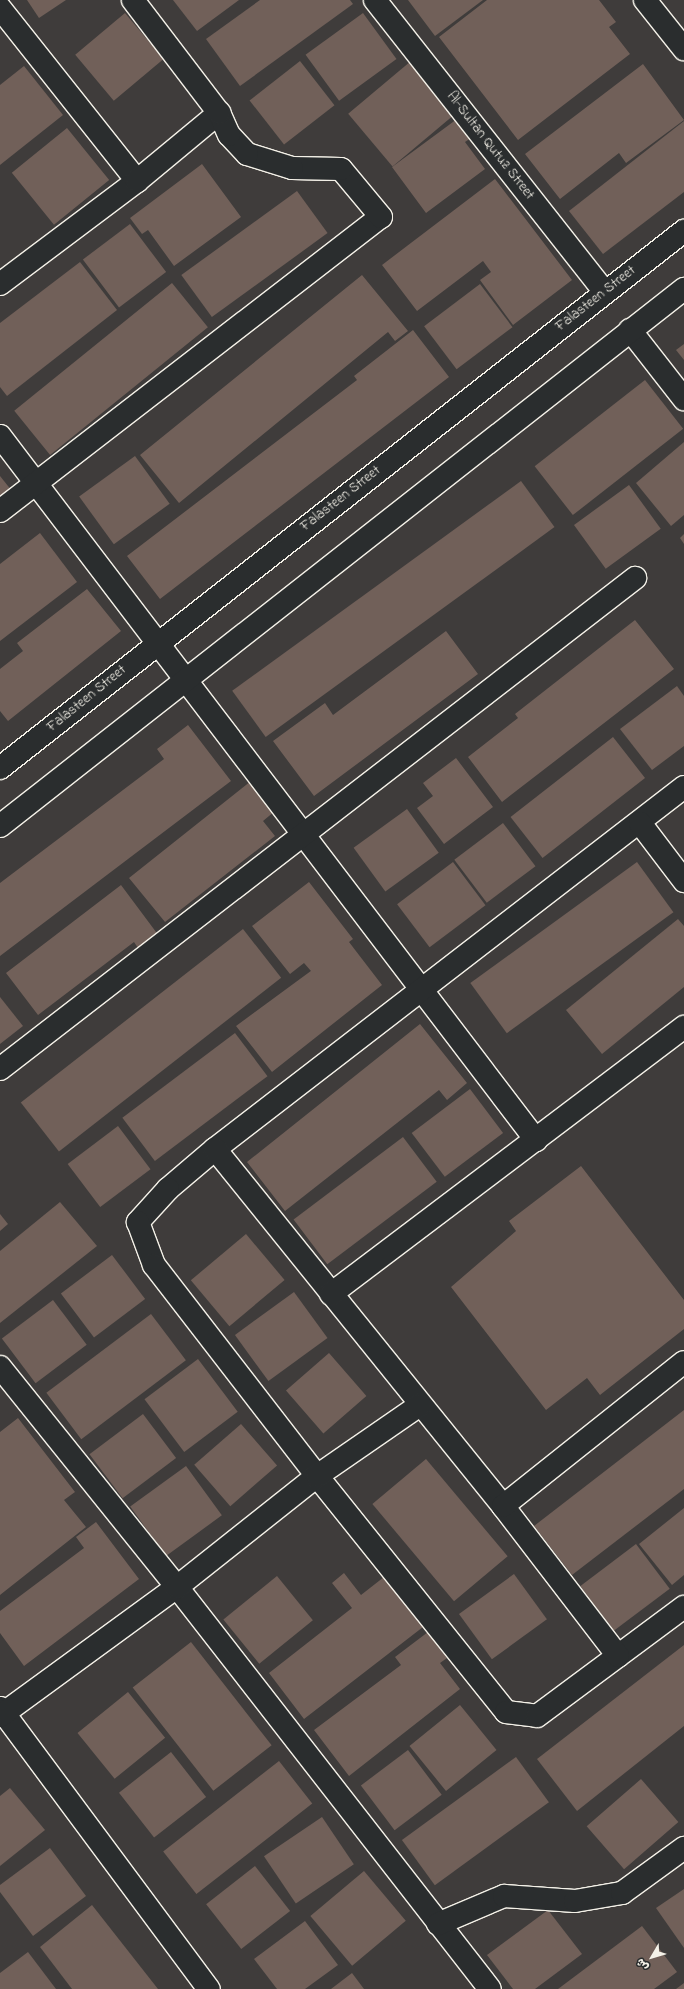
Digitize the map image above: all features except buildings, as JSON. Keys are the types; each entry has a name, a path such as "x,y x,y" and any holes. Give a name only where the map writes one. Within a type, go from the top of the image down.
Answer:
{"street":[{"path":"0,511 381,217 341,169 292,168 247,154 229,136 219,113 133,0"},
{"name":"Al-Sultan Qutuz Street","path":"375,0 605,292"},
{"path":"645,0 684,49"},
{"path":"0,8 7,31 137,181"},
{"path":"0,284 137,181 219,113"},
{"name":"Falasteen Street","path":"0,768 684,231"},
{"path":"0,826 684,289"},
{"path":"630,330 684,399"},
{"path":"0,436 186,680 305,832 536,1140"},
{"path":"0,1069 635,578"},
{"path":"684,787 640,824 215,1149 168,1190 138,1222 154,1265 317,1476 506,1712 538,1716 684,1607"},
{"path":"640,824 684,881"},
{"path":"331,1294 684,1027"},
{"path":"215,1149 420,1406 503,1506 618,1656"},
{"path":"503,1506 684,1362"},
{"path":"0,1367 177,1587 490,1989"},
{"path":"209,1989 1,1712 177,1587 317,1476 420,1406"},
{"path":"438,1924 504,1896 575,1901 622,1892 684,1848"}]}
